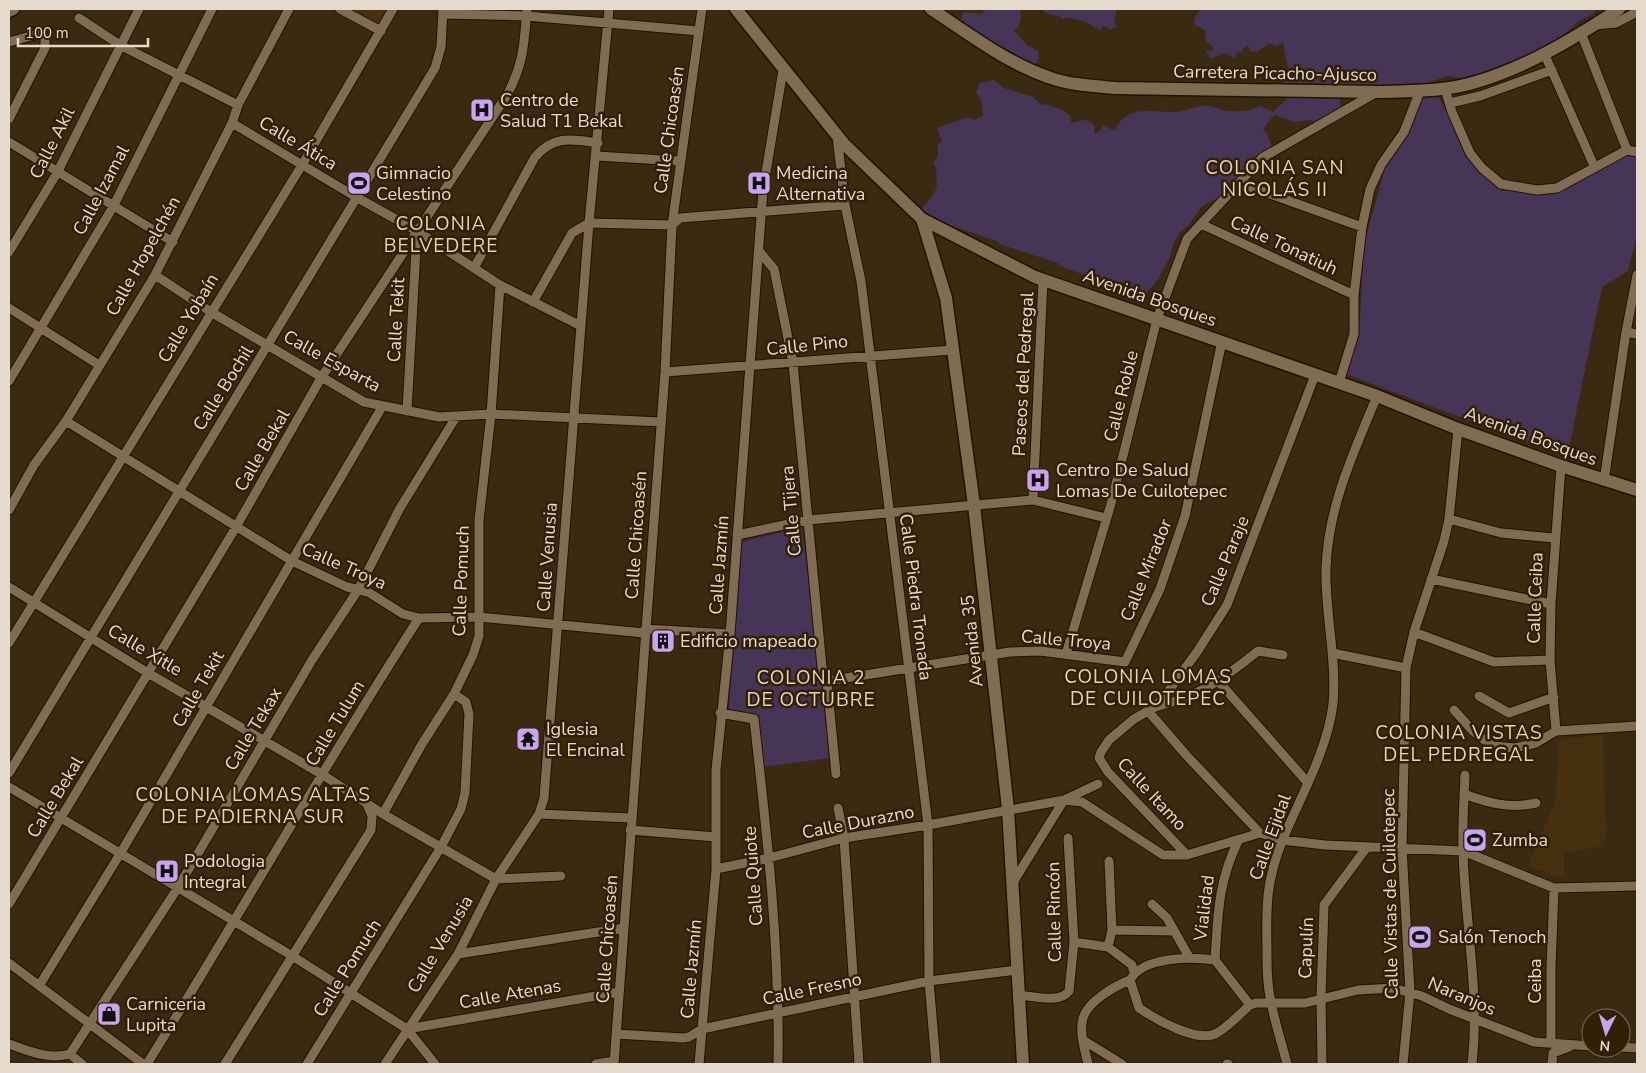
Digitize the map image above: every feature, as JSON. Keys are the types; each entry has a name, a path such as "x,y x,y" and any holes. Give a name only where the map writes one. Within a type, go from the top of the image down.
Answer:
{"street":[{"path":"9,11 13,9"},
{"name":"Calle Akil","path":"9,252 57,173 139,9"},
{"name":"Calle Izamal","path":"9,381 113,207 212,9"},
{"name":"Calle Hopelchén","path":"9,510 34,465 66,421 155,275 232,122 238,105 289,9"},
{"path":"340,9 381,32"},
{"name":"Calle Yobaín","path":"9,644 210,312 302,165 393,9"},
{"name":"Calle Venusia","path":"385,1064 458,954 496,879 538,814 544,798 589,223 598,143 609,9"},
{"name":"Calle Chicoasén","path":"614,1063 665,372 672,225 702,9"},
{"name":"Avenida Bosques","path":"736,9 837,136 922,219 1043,280 1377,396 1458,429 1561,466 1637,490"},
{"name":"Carretera Picacho-Ajusco","path":"931,9 1023,66 1049,78 1083,85 1126,88 1378,92 1445,89 1476,82 1544,54 1581,34 1619,9"},
{"path":"444,12 527,12 608,23 699,30"},
{"name":"Calle Bochil","path":"9,773 92,637 178,490 270,345 356,197 435,68 442,47 444,12"},
{"name":"Calle Bekal","path":"9,904 236,527 321,378 507,95 519,74 523,56 527,12"},
{"path":"1594,25 1616,23 1637,12"},
{"path":"80,18 120,45 238,105"},
{"path":"9,42 32,34 41,33 45,38 45,48 9,119"},
{"path":"1581,34 1627,150"},
{"path":"1544,54 1595,168"},
{"name":"Calle Jazmín","path":"699,1064 716,869 716,770 720,713 730,634 763,190 783,70"},
{"path":"1450,103 1508,87 1552,70"},
{"path":"1502,72 1508,87"},
{"path":"1476,82 1480,96"},
{"path":"1445,89 1470,153 1482,168 1501,184 1537,190 1557,188 1627,150 1637,152"},
{"path":"1339,383 1354,334 1354,296 1362,227 1374,181 1381,165 1404,132 1420,91"},
{"name":"Calle Roble","path":"1066,654 1111,504 1157,319 1187,239 1262,158 1378,92"},
{"name":"Calle Ática","path":"232,122 356,197 417,231 500,285 581,326"},
{"name":"Calle Piedra Tronada","path":"837,136 845,205 861,281 871,354 928,825 929,980 936,1064"},
{"path":"474,268 534,157 543,147 554,141 578,140 598,143"},
{"path":"9,142 173,242"},
{"path":"596,156 680,162"},
{"path":"1239,183 1362,227"},
{"path":"533,302 572,233 589,223 672,225 680,218 845,205"},
{"name":"Avenida 35","path":"922,219 946,298 992,656 1008,809 1022,1064"},
{"name":"Calle Tonatiuh","path":"1201,224 1354,296"},
{"name":"Calle Tekit","path":"407,411 417,231"},
{"name":"Calle Tijera","path":"759,251 774,268 793,363 822,667 827,680 836,774"},
{"name":"Calle Esparta","path":"155,275 210,312 270,345 321,378 364,402 439,418 491,414 661,422"},
{"path":"1604,481 1626,332 1637,275"},
{"name":"Paseos del Pedregal","path":"1033,500 1043,280"},
{"name":"Calle Pomuch","path":"307,1064 441,847 461,809 465,793 470,714 466,702 454,694 473,655 479,636 479,520 491,414 500,285"},
{"path":"9,308 99,365"},
{"path":"1626,332 1637,334"},
{"name":"Calle Mirador","path":"1125,662 1160,588 1185,516 1222,341"},
{"name":"Calle Pino","path":"665,372 793,363 871,354 952,350"},
{"name":"Calle Paraje","path":"1100,752 1109,740 1151,709 1197,652 1226,605 1315,375"},
{"name":"Calle Ejidal","path":"1287,1064 1271,1003 1267,978 1266,903 1268,883 1282,840 1308,784 1329,725 1334,678 1326,570 1329,536 1340,486 1377,396"},
{"name":"Calle Tekit","path":"39,986 208,706 382,407"},
{"name":"Calle Tekax","path":"70,1054 176,889 358,590 400,508 456,417"},
{"name":"Calle Troya","path":"66,421 292,561 347,587 368,592 403,614 420,618 479,617 645,631 730,634"},
{"name":"Calle Vistas de Cuilotepec","path":"1403,1064 1410,992 1402,848 1406,668 1414,632 1449,519 1458,429"},
{"name":"Calle Ceiba","path":"1556,731 1550,660 1550,604 1561,466"},
{"path":"737,535 808,520 1033,500 1106,518"},
{"path":"1449,519 1501,533 1554,538"},
{"path":"1431,579 1550,604"},
{"name":"Calle Xitle","path":"9,587 148,673 208,706 323,775 383,814 496,879"},
{"name":"Calle Tulum","path":"147,1064 235,923 370,695 420,618"},
{"path":"1414,632 1494,662 1550,660"},
{"name":"Calle Troya","path":"827,680 1024,651 1066,654 1125,662"},
{"path":"1260,833 1187,756 1151,709 1182,700 1219,682 1258,651 1283,655"},
{"path":"1332,654 1406,668"},
{"path":"1219,682 1308,784"},
{"path":"383,814 422,744 454,694"},
{"path":"1479,696 1509,713 1554,698"},
{"path":"1454,710 1473,731 1492,746 1515,748 1536,743 1556,731 1637,726"},
{"name":"Calle Quiote","path":"720,713 754,719 770,858 779,1013 778,1064"},
{"name":"Calle Itamo","path":"1100,752 1099,758 1108,772 1187,856"},
{"path":"1465,776 1463,851 1473,977 1475,1040 1472,1064"},
{"path":"1012,884 1064,800 1098,784"},
{"path":"9,787 176,889 294,957 407,1029 435,1064"},
{"path":"1464,794 1489,803 1515,807 1536,803"},
{"path":"1064,800 1082,802 1163,855 1187,856 1238,841 1248,835 1260,833 1282,840 1367,847 1463,851 1554,888 1637,886"},
{"name":"Calle Durazno","path":"716,869 770,858 844,838 1064,800"},
{"path":"225,1064 294,957 371,830 372,816 367,804"},
{"path":"838,808 844,838 859,1064"},
{"path":"538,814 631,818"},
{"path":"630,830 716,837"},
{"name":"Calle Rincón","path":"1018,995 1059,998 1066,996 1069,991 1074,942 1068,838"},
{"name":"Vialidad","path":"1088,1064 1083,1040 1083,1018 1089,1008 1115,986 1156,963 1189,957 1215,960 1219,899 1226,868 1238,841"},
{"name":"Capulín","path":"1322,1064 1321,998 1324,905 1367,847"},
{"path":"1108,947 1112,930 1109,861"},
{"path":"496,879 561,876"},
{"name":"Ceiba","path":"1551,1044 1554,888"},
{"path":"1152,904 1167,918 1189,957"},
{"path":"458,954 624,928"},
{"path":"1112,930 1174,931"},
{"path":"1074,942 1108,947 1112,952 1132,965 1132,977 1139,1008 1174,1027 1195,1034 1216,1033 1250,1005 1215,960"},
{"path":"9,963 142,1064"},
{"name":"Calle Fresno","path":"616,1034 683,1038 689,1037 702,1029 929,980 1017,970"},
{"name":"Naranjos","path":"1250,1005 1305,1003 1358,990 1393,988 1410,992 1534,1042 1581,1046"},
{"name":"Calle Atenas","path":"407,1029 619,992"},
{"path":"1083,1040 1122,1064"},
{"path":"9,1044 48,1060 70,1054 82,1064"},
{"path":"1552,1064 1553,1053 1571,1045"},
{"path":"596,1064 614,1063"}],"shaded area":[{"path":"343,9 392,9 381,30"},
{"path":"987,9 1020,9 1020,21 1014,31 1028,46 1039,51 1038,61 1035,64 1023,59 1005,56 960,21 964,12 981,14"},
{"path":"1045,9 1117,9 1114,23 1118,26 1109,30 1107,27 1101,26 1101,31 1084,21 1065,17 1063,20 1061,17 1043,12"},
{"path":"1200,9 1596,9 1593,14 1577,22 1562,37 1533,57 1469,80 1448,76 1424,84 1418,91 1409,85 1386,85 1378,90 1340,94 1340,109 1331,123 1309,120 1295,122 1274,115 1263,129 1273,149 1241,178 1226,185 1222,196 1202,206 1188,226 1180,232 1173,244 1170,257 1145,298 1058,265 1058,263 999,244 999,242 933,219 920,212 933,195 937,184 937,167 933,164 938,156 938,144 942,141 937,128 968,117 974,120 983,116 981,100 976,92 980,83 994,80 1004,88 1033,97 1043,106 1045,104 1063,110 1071,117 1071,123 1084,120 1089,121 1095,126 1094,134 1100,131 1103,125 1115,131 1119,122 1125,117 1140,111 1178,112 1208,106 1227,111 1240,111 1261,106 1273,112 1287,99 1281,80 1288,68 1283,43 1275,46 1270,43 1257,52 1250,51 1248,45 1242,49 1244,53 1238,52 1234,58 1224,53 1211,59 1206,51 1213,50 1213,47 1206,41 1205,30 1195,25 1194,20"},
{"path":"1438,96 1477,169 1504,188 1558,190 1627,153 1637,157 1637,236 1628,271 1602,287 1567,457 1340,372 1360,319 1364,245 1385,168 1408,132 1410,99"},
{"path":"802,527 830,758 762,767 759,715 729,712 737,543"},
{"path":"1603,735 1606,836 1598,847 1564,853 1564,879 1528,866 1556,800 1558,740"}],"place":[{"name":"Centro de Salud T1 Bekal","path":"482,110"},
{"name":"Gimnacio Celestino","path":"359,183"},
{"name":"Medicina Alternativa","path":"759,183"},
{"name":"Centro De Salud Lomas De Cuilotepec","path":"1038,480"},
{"name":"Edificio mapeado","path":"663,641"},
{"name":"Iglesia El Encinal","path":"528,739"},
{"name":"Zumba","path":"1475,840"},
{"name":"Podologia Integral","path":"167,871"},
{"name":"Salón Tenoch","path":"1420,937"},
{"name":"Carniceria Lupita","path":"109,1014"}],"district":[{"name":"COLONIA SAN NICOLÁS II","path":"1275,179"},
{"name":"COLONIA BELVEDERE","path":"441,235"},
{"name":"COLONIA LOMAS DE CUILOTEPEC","path":"1148,688"},
{"name":"COLONIA 2 DE OCTUBRE","path":"811,689"},
{"name":"COLONIA VISTAS DEL PEDREGAL","path":"1459,744"},
{"name":"COLONIA LOMAS ALTAS DE PADIERNA SUR","path":"253,806"}]}
